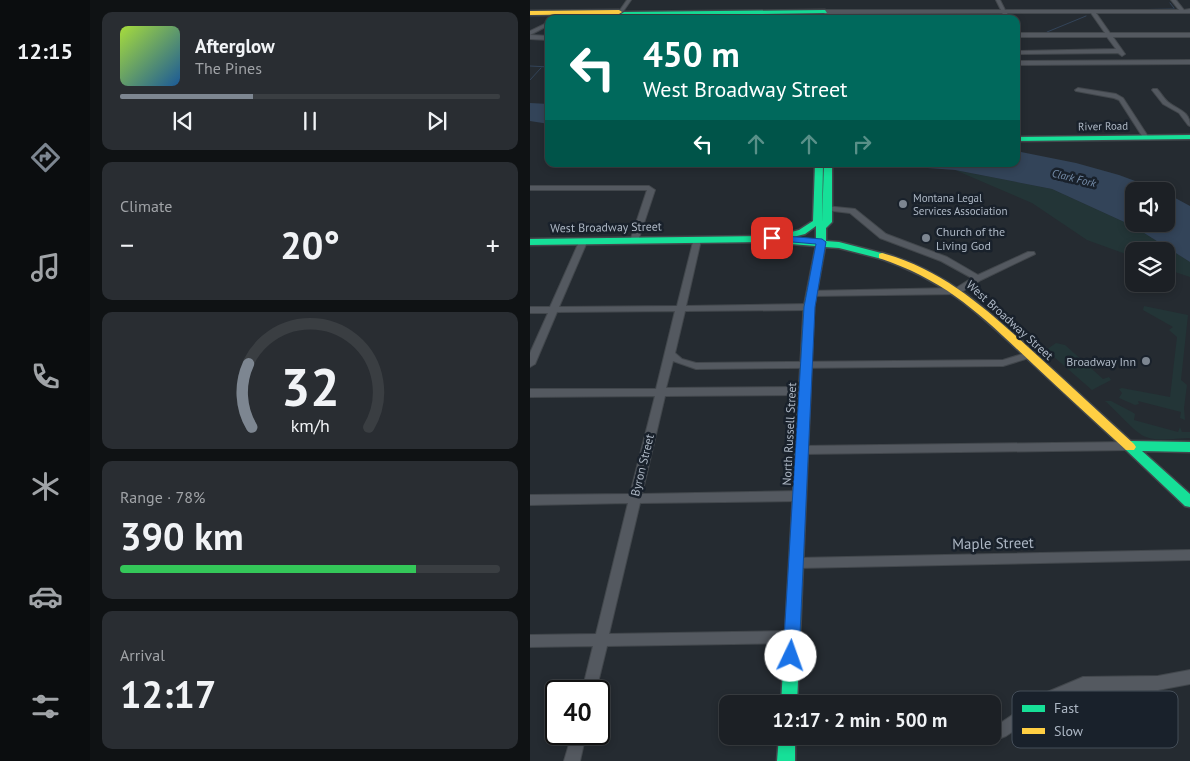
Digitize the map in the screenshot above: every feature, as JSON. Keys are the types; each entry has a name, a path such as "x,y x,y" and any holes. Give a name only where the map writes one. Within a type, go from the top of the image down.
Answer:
{"street":[{"path":"621,14 629,0"},
{"path":"826,0 825,15 1190,11"},
{"path":"998,0 1005,15"},
{"path":"1173,0 1183,11"},
{"path":"1092,12 1127,62"},
{"path":"530,13 546,15"},
{"path":"570,15 602,13 676,15"},
{"path":"530,33 545,25"},
{"path":"1041,26 1046,35"},
{"path":"1020,35 1190,35"},
{"path":"530,37 545,38"},
{"path":"1026,63 1020,49 1120,51"},
{"path":"1020,63 1190,62"},
{"path":"1078,90 1116,96 1121,99 1146,138"},
{"path":"1155,90 1165,103 1181,112 1190,124"},
{"name":"River Road","path":"1020,139 1190,137"},
{"name":"North Russell Street","path":"819,224 828,222 823,167"},
{"name":"North Russell Street","path":"789,695 806,364 810,307 822,242 819,224 823,167"},
{"path":"530,188 649,188 651,190 634,241"},
{"path":"828,208 852,212 883,236 944,259 978,278"},
{"path":"772,238 802,232 819,224"},
{"name":"West Broadway Street","path":"530,242 772,238 822,242 857,248 904,262 933,275 958,291 1190,502"},
{"name":"Byron Street","path":"592,680 659,392 697,240"},
{"path":"530,364 584,242"},
{"path":"812,293 958,291 978,278 1031,254"},
{"path":"530,310 810,307"},
{"path":"669,354 679,361 696,366 1002,363 1029,355"},
{"path":"530,393 805,392"},
{"path":"802,450 1190,447"},
{"path":"530,500 800,496"},
{"name":"Maple Street","path":"796,563 1190,556"},
{"path":"530,640 792,637"},
{"path":"1063,691 1083,684 1158,683 1190,678"},
{"path":"1001,731 1012,724"},
{"path":"572,761 576,745"},
{"path":"786,761 787,745"}],"shaded area":[{"path":"955,170 1052,189 1125,222 1125,232 1142,232 1158,242 1125,242 1125,254 1087,240 1032,203"},
{"path":"1175,253 1190,262 1190,277 1175,272"},
{"path":"1144,306 1188,315 1181,380 1187,385 1184,408 1185,420 1180,418 1181,412 1138,401 1139,404 1135,405 1119,398 1122,393 1119,389 1122,388 1170,397 1177,337 1169,330 1173,327 1143,310"},
{"path":"1056,343 1065,345 1103,379 1109,377 1111,380 1092,390 1046,350"},
{"path":"1105,401 1111,401 1132,412 1135,414 1134,420 1178,432 1180,427 1182,432 1190,432 1190,438 1162,440 1146,437 1132,427"}],"water":[{"path":"530,103 545,104 545,123 530,121"},
{"name":"Clark Fork","path":"1020,152 1076,163 1138,182 1125,182 1125,222 1052,189 955,170 914,167 1020,167"},
{"path":"1175,198 1190,206 1190,262 1175,253 1175,242 1158,242 1142,232 1175,232"}],"waterway":[{"path":"1170,3 1174,8"},
{"path":"1120,10 1174,9"},
{"path":"1107,10 1114,10"},
{"path":"1047,32 1086,16"},
{"path":"530,66 545,67"},
{"path":"530,80 541,68"}],"traffic: fast":[{"path":"624,14 825,12"},
{"path":"1020,139 1190,137"},
{"path":"819,167 817,222 822,227"},
{"path":"789,695 809,307 820,254 822,227 828,222 828,167"},
{"path":"787,236 802,232 817,222"},
{"path":"530,242 765,239 839,245 882,256"},
{"path":"1130,446 1190,447"},
{"path":"1130,447 1190,502"},
{"path":"786,761 787,745"}],"traffic: slow":[{"path":"530,13 619,12"},
{"path":"882,256 909,265 944,283 978,307 1130,447"}],"place":[{"name":"Montana Legal Services Association","path":"903,204"},
{"name":"Church of the Living God","path":"926,238"},
{"name":"Broadway Inn","path":"1146,361"}],"route":[{"path":"772,238 822,242 815,271 810,307 791,656"}]}
